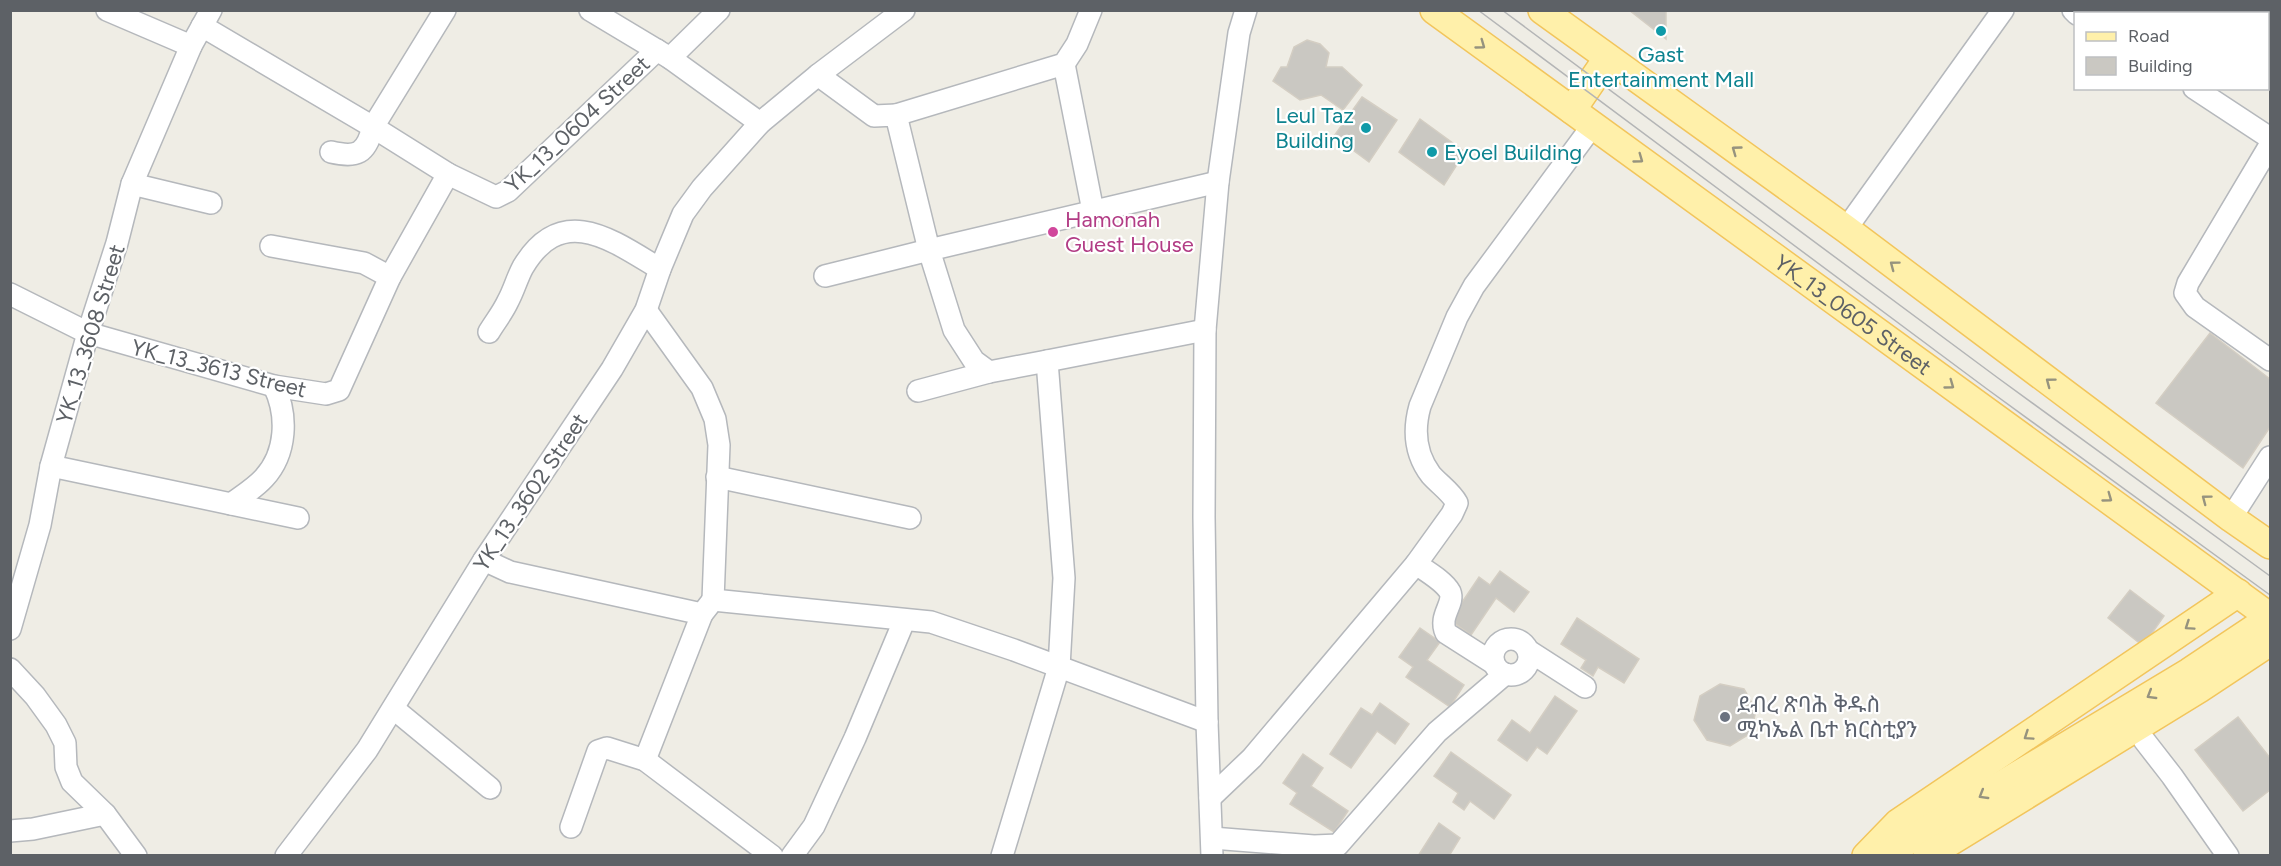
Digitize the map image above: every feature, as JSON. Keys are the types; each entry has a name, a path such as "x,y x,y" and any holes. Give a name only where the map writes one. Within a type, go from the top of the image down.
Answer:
{"main road":[{"name":"YK_13_0605 Street","path":"1434,10 2271,618"},
{"path":"1542,10 1846,229 2231,518 2271,545"},
{"path":"1582,118 1607,59"},
{"path":"1880,854 1898,824 2238,593"},
{"path":"1880,854 2189,672 2271,618"},
{"path":"1927,855 2199,689 2271,642"},
{"path":"1962,855 2271,662"}],"street":[{"path":"107,10 191,46"},
{"path":"331,152 349,157 360,153 370,138 373,127 445,10"},
{"path":"590,10 669,58 760,123"},
{"name":"YK_13_0604 Street","path":"448,174 496,197 508,191 669,58 719,10"},
{"name":"YK_13_3602 Street","path":"286,855 367,750 484,560 612,369 646,310 660,268 683,214 702,188 760,123 818,75 904,10"},
{"path":"818,75 874,116 896,116 1064,64 1077,44 1091,10"},
{"path":"1246,10 1239,33 1218,182 1205,330 1204,518 1207,722 1212,847 1338,844 1437,732 1499,668"},
{"path":"1846,229 2003,10"},
{"path":"206,18 448,174"},
{"name":"YK_13_3608 Street","path":"11,628 40,525 51,466 88,333 117,243 132,184 191,46 206,18"},
{"path":"1064,64 1094,211"},
{"path":"2198,90 2271,138"},
{"path":"896,116 929,250 954,330 974,361 989,372"},
{"path":"1210,798 1252,758 1416,564 1452,514 1457,504 1431,474 1417,448 1416,422 1420,406 1456,317 1582,118"},
{"path":"2271,145 2188,283 2185,293 2195,307 2271,360"},
{"name":"YK_13_3613 Street","path":"10,294 88,333 274,386 326,394 339,390 390,277 448,174"},
{"path":"825,276 1218,182"},
{"path":"132,184 211,203"},
{"path":"489,332 508,301 532,253 542,242 558,234 571,230 598,235 660,268"},
{"path":"271,246 364,263 390,277"},
{"path":"645,760 707,607 718,445 715,419 702,388 646,310"},
{"path":"918,391 989,372 1205,330"},
{"path":"1002,855 1059,667 1064,578 1047,361"},
{"path":"231,504 264,478 278,455 284,435 284,417 280,398 274,386"},
{"path":"2231,518 2271,457"},
{"path":"51,466 298,518"},
{"path":"717,477 910,518"},
{"path":"484,560 510,572 707,607 931,622 1207,722"},
{"path":"1416,564 1449,591 1451,598 1443,618 1446,633 1499,668 1513,676 1527,668 1530,660 1525,644 1518,639 1510,638 1496,646 1493,654 1499,668"},
{"path":"792,855 814,826 855,738 904,621"},
{"path":"1529,651 1585,687"},
{"path":"10,669 35,696 56,725 65,743 66,767 72,782 105,814 136,855"},
{"path":"394,709 490,788"},
{"path":"2144,740 2228,855"},
{"path":"571,827 598,750 607,748 645,760 772,855"},
{"path":"10,831 33,829 105,814"}],"building":[{"name":"Gast Entertainment Mall","path":"1629,10 1666,10 1666,39"},
{"path":"1307,40 1320,44 1329,53 1326,67 1342,67 1362,85 1343,110 1321,95 1300,100 1273,81 1281,67 1287,67 1294,47"},
{"name":"Leul Taz Building","path":"1362,97 1397,120 1369,162 1334,136"},
{"name":"Eyoel Building","path":"1420,119 1465,152 1444,185 1399,152"},
{"path":"2210,333 2270,379 2270,427 2243,468 2156,403"},
{"path":"1500,571 1529,592 1514,612 1496,598 1471,635 1450,620 1479,577 1490,585"},
{"path":"2130,590 2164,616 2143,646 2108,618"},
{"path":"1577,618 1639,659 1624,683 1598,667 1593,676 1581,668 1586,660 1561,644"},
{"path":"1420,628 1440,642 1427,660 1464,685 1450,707 1406,677 1413,667 1399,657"},
{"path":"1720,684 1744,689 1756,710 1751,733 1730,746 1707,740 1694,720 1700,696"},
{"path":"1555,696 1577,711 1547,754 1537,747 1527,761 1498,740 1512,720 1530,733"},
{"path":"1380,703 1409,724 1395,744 1377,731 1351,768 1330,754 1361,708 1372,715"},
{"path":"2238,717 2270,758 2270,790 2243,811 2195,750"},
{"path":"1451,752 1511,795 1494,819 1470,801 1464,810 1453,802 1458,793 1434,776"},
{"path":"1303,754 1323,768 1311,786 1348,811 1334,832 1290,804 1297,793 1283,783"},
{"path":"1439,823 1460,838 1449,856 1418,856"}],"tram line":[{"path":"1478,10 1987,389 2270,595"},
{"path":"1502,10 1998,378 2270,576"}],"place":[{"name":"Gast Entertainment Mall","path":"1661,31"},
{"name":"Leul Taz Building","path":"1366,128"},
{"name":"Eyoel Building","path":"1432,152"},
{"name":"Hamonah Guest House","path":"1053,232"},
{"name":"ደብረ ጽባሕ ቅዱስ ሚካኤል ቤተ ክርስቲያን","path":"1725,717"}]}
